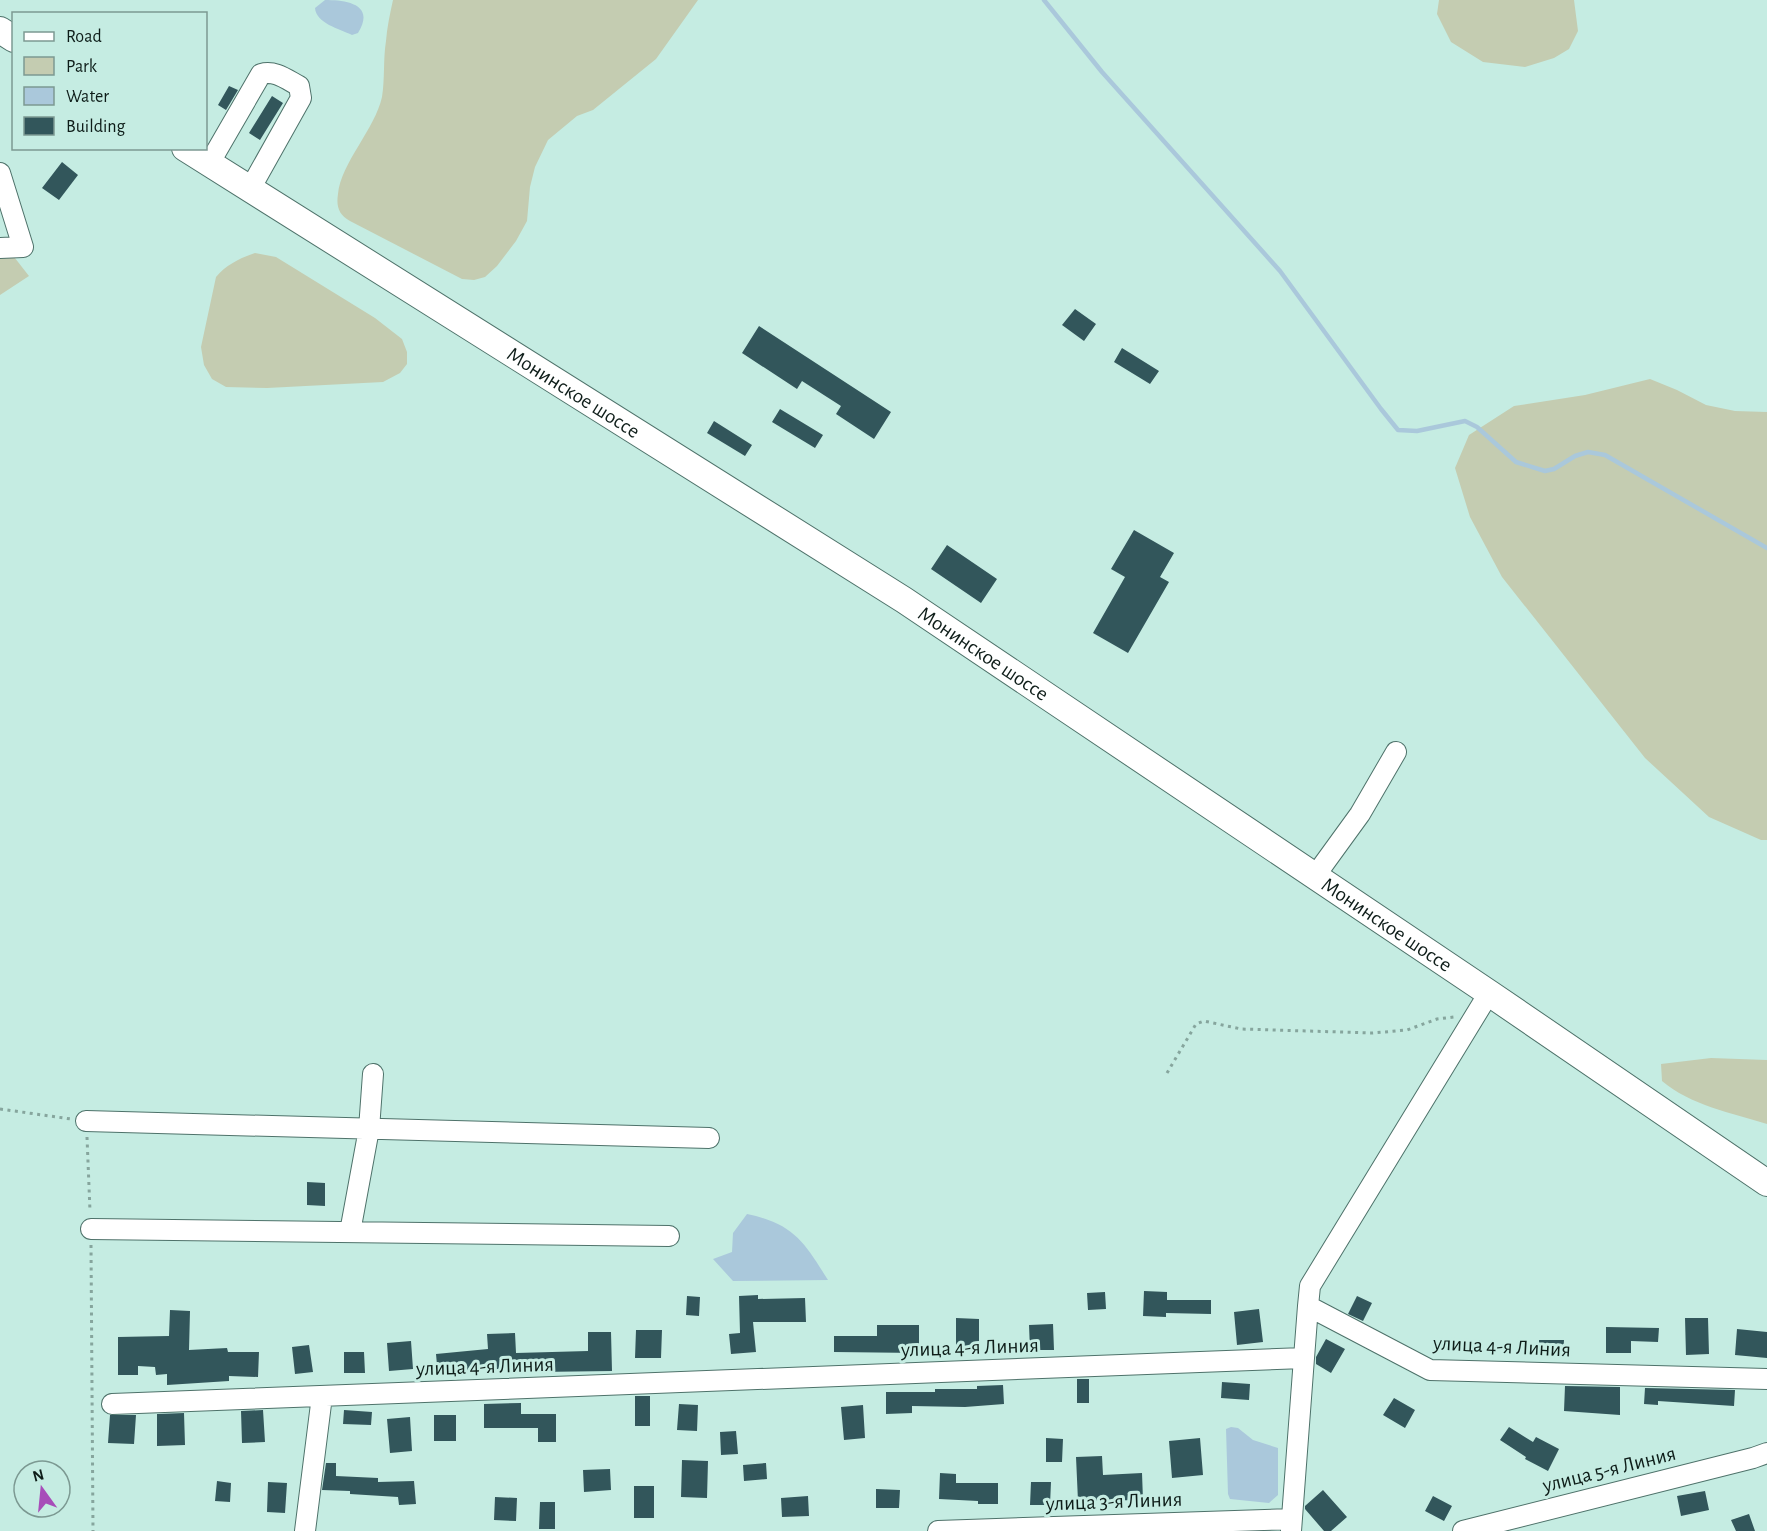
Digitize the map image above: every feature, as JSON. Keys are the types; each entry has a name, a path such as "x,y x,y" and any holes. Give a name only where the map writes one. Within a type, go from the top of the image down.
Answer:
{"main road":[{"name":"Монинское шоссе","path":"188,150 904,600 1315,876 1483,1003 1767,1183"}],"street":[{"path":"209,164 261,74 274,73 298,86 301,98 250,189"},
{"path":"0,173 23,247 0,248"},
{"path":"1315,876 1360,814 1396,752"},
{"path":"1291,1525 1310,1286 1483,1003"},
{"path":"350,1232 369,1129 373,1074"},
{"path":"86,1121 709,1138"},
{"path":"91,1229 669,1236"},
{"name":"улица 4-я Линия","path":"1308,1306 1430,1370 1767,1379"},
{"name":"улица 4-я Линия","path":"112,1404 1304,1358"},
{"path":"305,1531 322,1396"},
{"name":"улица 5-я Линия","path":"1463,1531 1753,1458 1767,1452"},
{"name":"улица 3-я Линия","path":"938,1531 1291,1525"}],"path":[{"path":"1167,1073 1196,1024 1204,1021 1240,1029 1373,1034 1407,1030 1483,1003"},
{"path":"0,1109 86,1121 91,1229 93,1531"}],"green space":[{"path":"393,0 698,0 656,59 593,110 577,116 548,140 535,167 530,187 527,221 516,241 497,266 485,277 474,280 462,279 350,221 343,216 338,207 340,182 373,121 382,97 386,36"},
{"path":"1439,0 1574,0 1578,31 1569,49 1554,58 1525,67 1483,62 1451,42 1437,14"},
{"path":"11,253 29,276 0,295 0,254"},
{"path":"255,253 276,257 375,318 402,339 407,352 407,364 400,373 383,382 267,388 226,387 212,379 204,365 201,347 216,277 234,262"},
{"path":"1650,379 1706,405 1735,411 1767,412 1767,840 1761,840 1709,817 1645,758 1502,577 1470,517 1455,468 1469,435 1514,406 1585,395"},
{"path":"1711,1058 1767,1060 1767,1124 1698,1102 1662,1081 1661,1064"}],"water":[{"path":"325,0 342,1 361,10 363,23 358,33 352,35 319,18 315,8"},
{"path":"747,1214 776,1223 796,1236 828,1280 733,1281 713,1259 732,1252 733,1233"},
{"path":"1238,1428 1253,1440 1278,1448 1278,1495 1269,1503 1230,1499 1226,1429"}],"building":[{"path":"229,86 238,90 226,110 218,105"},
{"path":"272,96 283,103 260,140 249,133"},
{"path":"62,162 78,175 59,200 42,188"},
{"path":"1075,309 1096,324 1084,341 1062,325"},
{"path":"759,326 891,412 874,439 836,414 841,406 802,381 797,389 742,353"},
{"path":"1122,348 1159,371 1150,384 1114,362"},
{"path":"780,409 823,435 815,448 772,422"},
{"path":"714,421 752,445 745,456 707,433"},
{"path":"1134,530 1174,553 1160,577 1169,582 1128,653 1093,633 1125,577 1111,569"},
{"path":"947,545 997,579 981,603 931,569"},
{"path":"307,1182 325,1183 325,1206 307,1205"},
{"path":"1144,1291 1167,1292 1167,1300 1211,1300 1211,1314 1166,1313 1166,1317 1143,1316"},
{"path":"1105,1292 1106,1309 1088,1310 1087,1293"},
{"path":"758,1295 758,1299 805,1298 806,1322 753,1322 756,1352 731,1354 729,1334 740,1333 739,1296"},
{"path":"687,1296 700,1297 699,1316 686,1315"},
{"path":"1357,1296 1372,1303 1363,1321 1348,1314"},
{"path":"1259,1309 1263,1342 1237,1345 1234,1312"},
{"path":"170,1310 190,1311 189,1350 227,1348 228,1352 259,1352 258,1377 229,1376 229,1381 167,1385 167,1374 156,1375 155,1367 138,1366 138,1375 118,1375 118,1337 169,1336"},
{"path":"956,1318 979,1319 979,1350 956,1349"},
{"path":"1685,1318 1708,1318 1709,1354 1686,1355"},
{"path":"1053,1324 1054,1350 1030,1350 1029,1325"},
{"path":"877,1325 919,1325 919,1353 834,1352 834,1336 877,1336"},
{"path":"1606,1327 1659,1328 1658,1342 1631,1341 1631,1353 1606,1353"},
{"path":"1737,1329 1767,1332 1767,1358 1735,1355"},
{"path":"636,1330 662,1330 661,1358 635,1358"},
{"path":"588,1332 611,1332 612,1371 537,1372 537,1368 469,1370 469,1373 438,1376 436,1354 488,1349 487,1334 515,1333 516,1353 588,1351"},
{"path":"1326,1339 1345,1349 1331,1373 1316,1364 1316,1357"},
{"path":"1539,1340 1564,1340 1563,1357 1539,1357"},
{"path":"411,1341 413,1369 389,1371 387,1343"},
{"path":"309,1345 313,1372 295,1374 292,1347"},
{"path":"344,1352 364,1352 365,1373 344,1373"},
{"path":"1077,1379 1089,1379 1089,1403 1077,1403"},
{"path":"1222,1382 1250,1384 1249,1400 1221,1398"},
{"path":"1003,1385 1004,1404 965,1407 912,1406 912,1413 886,1414 886,1392 935,1392 935,1389 977,1389 977,1386"},
{"path":"1565,1386 1620,1387 1620,1415 1564,1411"},
{"path":"1645,1388 1735,1390 1734,1406 1658,1401 1658,1405 1644,1404"},
{"path":"635,1396 650,1396 650,1426 635,1426"},
{"path":"1394,1398 1415,1410 1405,1428 1383,1415"},
{"path":"521,1403 521,1414 556,1414 556,1442 538,1442 538,1428 484,1428 484,1404"},
{"path":"679,1404 698,1405 697,1431 677,1430"},
{"path":"863,1405 865,1438 844,1440 841,1407"},
{"path":"263,1410 265,1442 242,1443 241,1411"},
{"path":"344,1410 372,1412 371,1425 343,1424"},
{"path":"184,1413 185,1445 157,1446 157,1414"},
{"path":"110,1415 136,1415 134,1444 108,1443"},
{"path":"434,1415 456,1415 456,1441 434,1441"},
{"path":"410,1417 412,1451 390,1453 387,1419"},
{"path":"1509,1427 1533,1442 1536,1437 1559,1449 1548,1471 1525,1459 1526,1457 1500,1440"},
{"path":"736,1431 738,1454 721,1455 720,1432"},
{"path":"1046,1438 1063,1439 1062,1462 1046,1462"},
{"path":"1200,1438 1203,1475 1172,1478 1169,1441"},
{"path":"1102,1456 1103,1475 1142,1473 1143,1500 1078,1501 1076,1457"},
{"path":"682,1460 708,1461 707,1498 681,1497"},
{"path":"326,1463 336,1463 336,1476 378,1478 378,1482 414,1481 416,1504 399,1505 398,1497 322,1490"},
{"path":"766,1463 767,1479 744,1481 743,1465"},
{"path":"610,1469 611,1490 584,1492 583,1470"},
{"path":"940,1473 956,1474 956,1483 998,1483 998,1504 939,1499"},
{"path":"217,1481 231,1483 230,1502 215,1501"},
{"path":"268,1482 287,1483 285,1513 267,1512"},
{"path":"1031,1482 1051,1482 1050,1505 1030,1505"},
{"path":"634,1486 654,1486 654,1518 634,1518"},
{"path":"876,1489 900,1490 899,1508 876,1508"},
{"path":"1323,1490 1347,1517 1331,1531 1324,1531 1305,1509 1305,1506"},
{"path":"1705,1491 1709,1510 1681,1516 1677,1496"},
{"path":"808,1496 809,1516 782,1517 781,1498"},
{"path":"1433,1496 1452,1506 1444,1521 1425,1511"},
{"path":"495,1497 517,1498 516,1521 494,1520"},
{"path":"540,1502 555,1502 555,1529 539,1529"},
{"path":"1749,1514 1755,1531 1736,1531 1731,1520"}],"waterway":[{"path":"1044,0 1102,72 1280,271 1398,430 1417,431 1465,421 1477,427 1516,462 1545,471 1554,469 1575,456 1588,452 1605,455 1767,548"}]}
